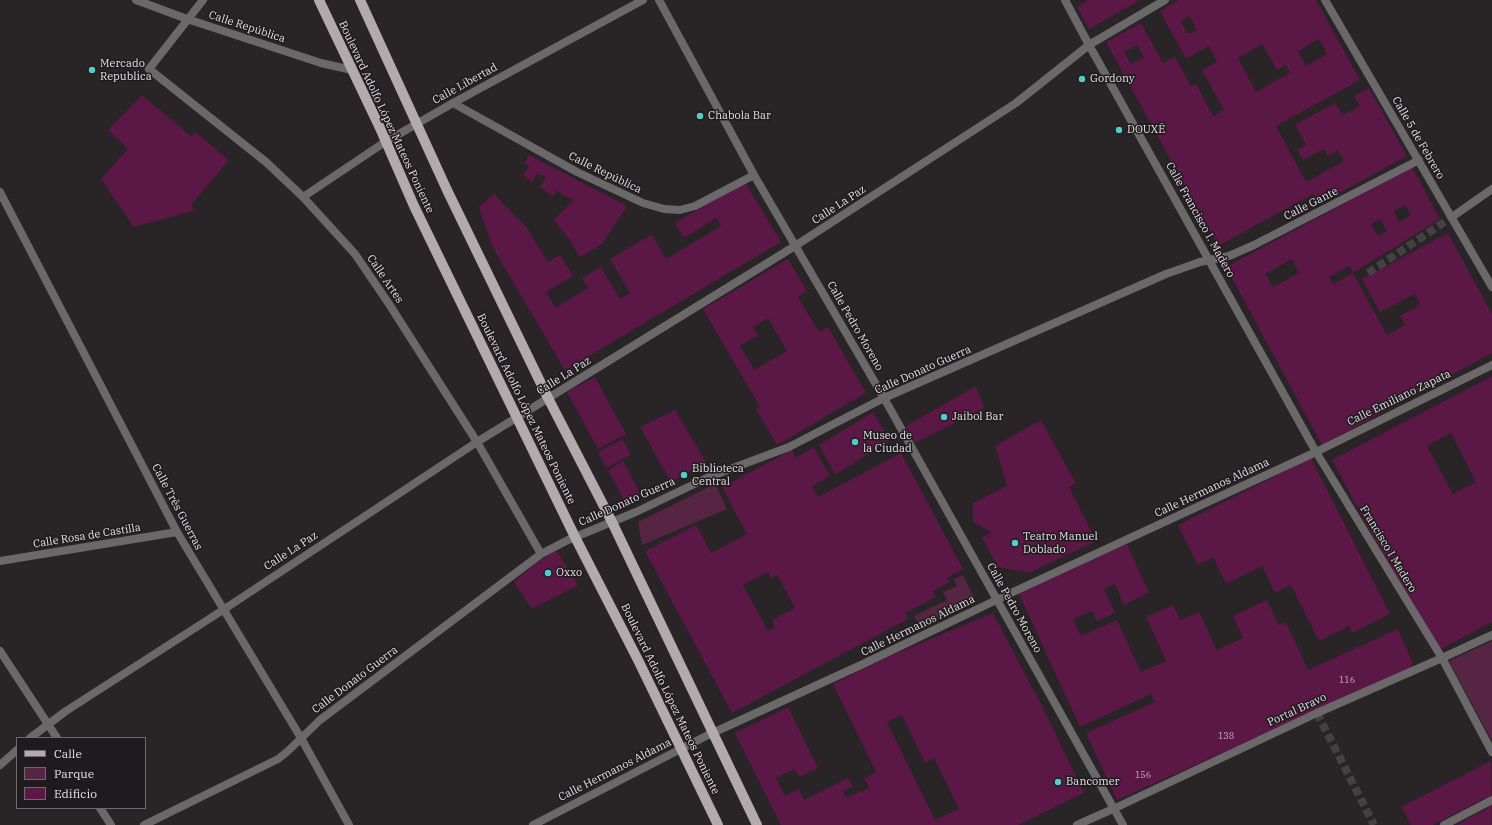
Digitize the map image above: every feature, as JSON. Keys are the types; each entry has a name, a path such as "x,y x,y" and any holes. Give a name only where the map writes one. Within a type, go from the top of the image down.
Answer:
{"main road":[{"name":"Boulevard Adolfo López Mateos Poniente","path":"319,0 414,206 575,537 639,662 718,825"},
{"path":"360,0 447,190 548,398 612,522 757,825"}],"street":[{"name":"Calle República","path":"136,0 188,19 321,63 352,70"},
{"path":"188,19 203,0"},
{"name":"Calle Libertad","path":"303,197 385,142 643,0"},
{"name":"Calle Pedro Moreno","path":"659,0 754,175 884,398 1123,825"},
{"name":"Calle Francisco I. Madero","path":"1065,0 1089,46 1316,452"},
{"name":"Calle La Paz","path":"31,737 48,724 477,442 795,246 1016,103 1089,46 1165,0"},
{"name":"Calle 5 de Febrero","path":"1325,0 1492,287"},
{"name":"Calle Artes","path":"188,19 149,69 266,162 303,197 355,254 389,304 477,442 541,554"},
{"name":"Calle República","path":"454,103 577,172 643,203 664,209 680,210 695,206 754,175"},
{"name":"Calle Gante","path":"1210,261 1229,256 1254,245 1419,160"},
{"path":"1452,218 1492,189"},
{"name":"Calle Três Guerras","path":"0,192 177,532 301,738 349,825"},
{"name":"Calle Donato Guerra","path":"144,825 278,759 320,720 541,554 575,537 612,522 709,477 789,447 884,398 1166,274 1200,262 1210,261"},
{"name":"Calle Emiliano Zapata","path":"1316,452 1492,365"},
{"name":"Calle Hermanos Aldama","path":"533,825 713,732 861,665 997,600 1316,452"},
{"name":"Francisco I Madero","path":"1316,452 1442,658 1492,752"},
{"name":"Calle Rosa de Castilla","path":"0,561 177,532"},
{"name":"Portal Bravo","path":"1077,825 1317,713 1492,635"},
{"path":"0,651 56,737"},
{"path":"0,765 16,751"},
{"path":"1446,824 1492,800"},
{"path":"101,809 111,825"}],"green space":[{"path":"715,484 727,509 642,545 638,522"},
{"path":"963,575 975,600 920,627 914,616 947,600 943,592 957,586 954,579"},
{"path":"1492,641 1492,741 1449,661"}],"building":[{"path":"1086,0 1140,0 1089,29 1077,7 1087,1"},
{"path":"1179,0 1316,0 1360,80 1276,126 1306,182 1344,161 1338,150 1328,156 1324,149 1303,160 1297,150 1306,145 1295,125 1335,103 1342,115 1360,106 1354,96 1369,88 1407,156 1319,204 1313,194 1218,246 1106,42 1141,23 1163,63 1175,57 1191,86 1196,84 1213,116 1224,110 1202,70 1217,62 1209,46 1186,59 1160,11","holes":["1189,16 1197,30 1188,34 1181,21","1319,39 1327,54 1306,66 1298,51","1262,44 1277,70 1286,65 1290,73 1256,92 1238,58","1137,45 1144,57 1131,64 1124,52"]},
{"path":"142,95 191,136 196,133 229,160 191,205 196,210 134,227 101,179 128,149 108,130"},
{"path":"529,155 627,206 602,244 580,257 569,239 554,220 573,200 556,191 553,197 540,187 546,177 537,174 532,182 523,175 529,166 524,163"},
{"path":"1412,167 1440,219 1353,273 1387,335 1405,325 1400,316 1420,305 1415,294 1380,312 1362,279 1448,233 1492,314 1492,353 1322,445 1226,267","holes":["1406,205 1411,215 1399,222 1394,211","1380,219 1387,231 1378,236 1371,224","1292,259 1299,273 1273,287 1265,274","1350,266 1353,273 1333,284 1329,277"]},
{"path":"745,182 781,242 565,370 493,248 479,207 494,194 527,228 548,262 560,255 573,276 546,292 555,308 588,288 582,278 601,267 620,299 630,293 610,259 652,234 666,259 721,226 716,218 684,238 675,223"},
{"path":"788,259 807,291 798,297 819,332 828,327 866,393 777,445 756,409 760,407 703,309","holes":["768,318 787,351 754,370 740,346 758,335 753,327"]},
{"path":"1492,376 1492,622 1439,650 1373,536 1332,460","holes":["1451,433 1476,482 1453,494 1427,446"]},
{"path":"595,377 626,434 598,449 567,392"},
{"name":"Jaibol Bar","path":"976,386 984,408 915,443 906,426"},
{"path":"675,410 706,462 671,482 640,427"},
{"name":"Museo de la Ciudad","path":"873,412 890,440 835,475 819,445"},
{"path":"1041,420 1076,484 1069,487 1096,541 1029,573 998,567 982,538 991,532 973,522 973,503 1007,486 995,446"},
{"path":"623,439 631,455 606,468 598,452"},
{"path":"814,447 830,476 812,486 818,497 901,453 963,569 947,578 950,582 933,591 936,597 905,613 908,619 732,713 645,551 696,525 711,553 747,534 722,487 792,450 796,457","holes":["768,572 771,578 777,575 795,608 772,620 775,627 768,631 743,585"]},
{"path":"1311,458 1390,614 1352,633 1349,626 1319,641 1291,585 1275,593 1262,566 1226,584 1213,557 1198,565 1178,525"},
{"path":"623,461 640,493 624,501 608,470"},
{"path":"1127,544 1149,593 1124,605 1115,584 1104,589 1115,613 1097,621 1092,611 1073,619 1081,636 1117,620 1141,672 1166,661 1146,617 1173,605 1180,620 1199,612 1217,650 1243,638 1233,616 1267,600 1279,625 1286,622 1308,670 1398,629 1413,664 1409,669 1117,800 1086,733 1155,702 1151,694 1080,727 1018,592"},
{"name":"Oxxo","path":"556,550 578,585 532,609 514,582 535,564"},
{"path":"993,613 1042,706 1084,793 1018,825 781,825 735,733 788,707 818,768 799,777 795,769 776,778 785,796 799,789 804,800 848,778 853,786 843,791 846,798 869,788 864,778 876,772 833,684 890,656","holes":["902,715 925,763 934,758 959,809 935,820 887,722"]},
{"path":"1491,761 1492,825 1457,825 1489,807 1485,798 1433,825 1411,825 1401,807"}],"tunnel":[{"path":"1368,273 1452,217"},
{"path":"1317,713 1374,825"}],"place":[{"name":"Mercado Republica","path":"92,70"},
{"name":"Gordony","path":"1082,79"},
{"name":"Chabola Bar","path":"700,116"},
{"name":"DOUXĒ","path":"1119,130"},
{"name":"Jaibol Bar","path":"944,417"},
{"name":"Museo de la Ciudad","path":"855,442"},
{"name":"Biblioteca Central","path":"684,475"},
{"name":"Teatro Manuel Doblado","path":"1015,543"},
{"name":"Oxxo","path":"548,573"},
{"name":"Bancomer","path":"1058,782"}]}
